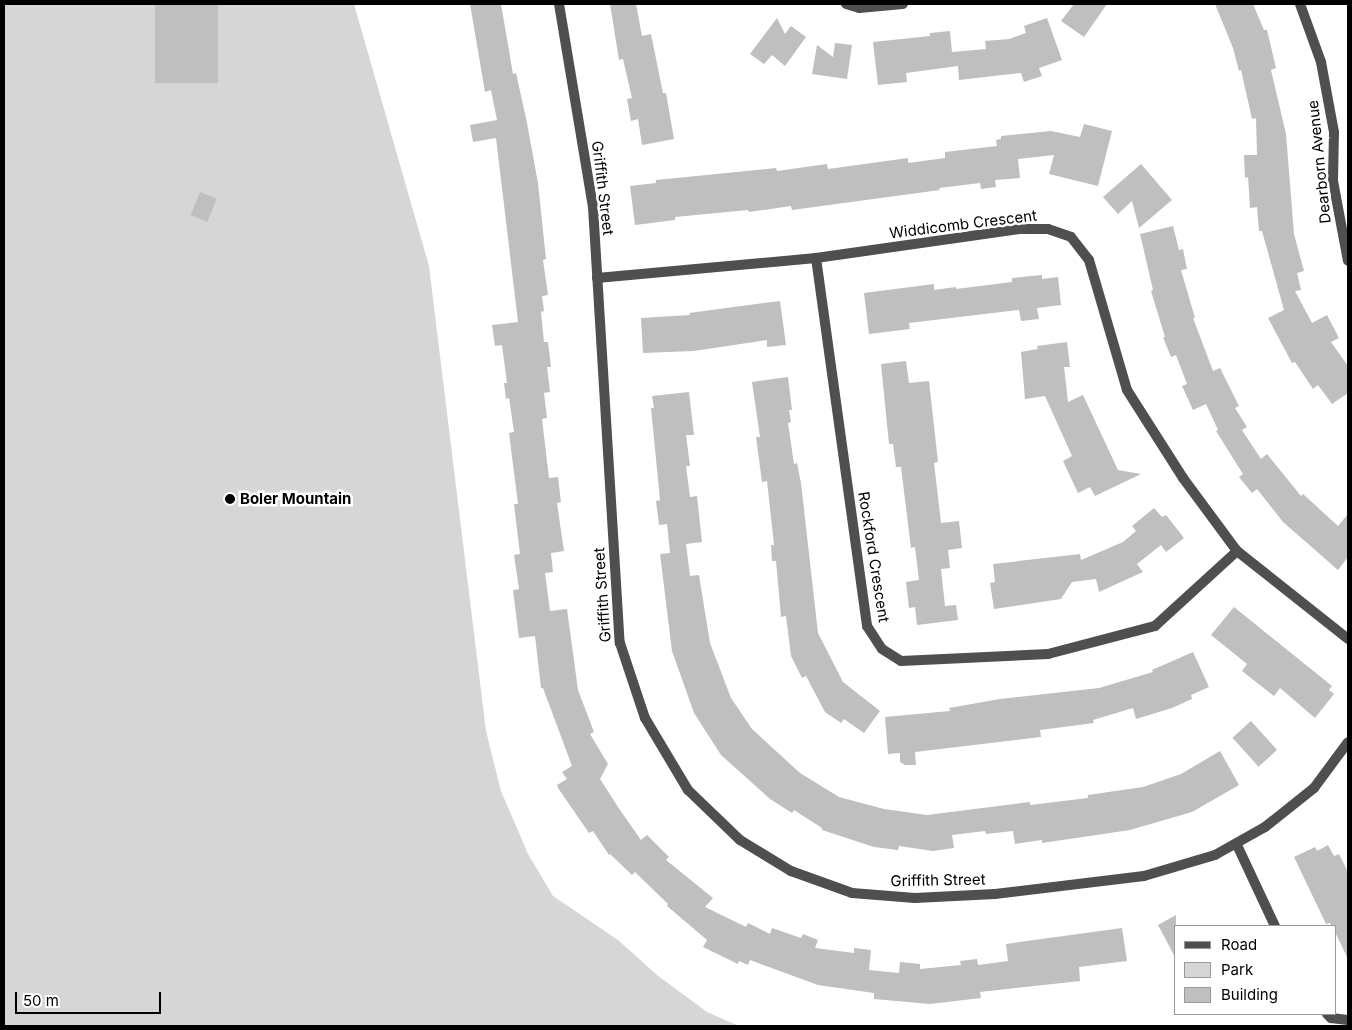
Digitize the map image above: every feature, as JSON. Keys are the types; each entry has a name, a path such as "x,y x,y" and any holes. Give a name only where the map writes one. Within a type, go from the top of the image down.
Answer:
{"street":[{"name":"Griffith Street","path":"559,4 593,207 620,643 645,718 688,790 740,840 792,871 852,893 915,898 995,894 1144,876 1215,855 1236,845 1265,827 1314,788 1348,742"},
{"path":"846,4 859,8 903,4"},
{"name":"Dearborn Avenue","path":"1300,4 1321,62 1334,132 1333,181 1348,261"},
{"name":"Widdicomb Crescent","path":"597,278 816,258 1020,229 1048,229 1071,237 1089,260 1127,390 1183,478 1237,552 1348,639"},
{"name":"Rockford Crescent","path":"816,258 867,626 882,649 901,661 1048,654 1155,626 1237,552"},
{"path":"1236,845 1275,925"},
{"path":"1328,1015 1331,1018 1348,1020"}],"green space":[{"name":"Boler Mountain","path":"4,4 354,4 429,266 486,731 501,791 528,854 553,896 618,940 657,975 707,1012 739,1026 4,1026"}],"building":[{"path":"155,4 218,4 218,83 155,83"},
{"path":"470,4 501,4 513,74 516,73 527,123 538,183 546,259 543,260 548,295 542,296 544,311 541,312 544,342 548,342 551,367 547,367 550,392 544,393 547,418 542,419 549,478 558,477 561,502 557,503 564,551 551,553 553,572 545,573 550,611 567,609 578,690 594,732 590,734 608,764 600,779 620,810 641,840 647,835 669,857 666,860 713,898 705,907 746,927 748,923 770,934 772,928 801,938 803,934 818,940 815,948 854,953 854,948 871,950 869,970 899,973 900,962 920,964 920,969 961,965 960,961 977,959 978,965 1008,961 1006,944 1122,928 1127,961 1079,967 1080,981 980,992 981,998 930,1004 874,999 874,993 818,985 750,960 748,965 739,961 738,964 703,947 707,940 667,906 668,904 635,872 632,875 609,855 593,831 589,833 558,788 557,785 567,779 562,772 572,766 543,688 541,688 535,636 519,638 513,590 519,589 514,555 520,554 514,504 518,504 509,433 514,432 509,398 506,399 504,383 507,383 502,345 495,346 492,325 518,322 496,138 473,142 470,125 497,120 491,90 485,92"},
{"path":"610,4 636,4 642,36 651,34 663,93 666,93 674,139 642,145 638,119 631,121 627,99 632,98 623,59 619,60"},
{"path":"1074,4 1107,4 1084,37 1061,21"},
{"path":"1215,4 1253,4 1264,30 1267,30 1276,68 1271,70 1286,134 1294,234 1304,271 1297,273 1301,290 1295,291 1312,323 1327,315 1339,338 1331,342 1348,366 1348,393 1332,404 1318,385 1313,389 1295,362 1292,363 1268,318 1284,310 1262,231 1259,231 1257,207 1250,208 1248,177 1245,178 1244,155 1257,155 1256,118 1252,119 1241,70 1239,71 1233,48"},
{"path":"777,18 785,34 791,26 806,37 785,66 772,55 764,64 750,54"},
{"path":"1047,18 1062,60 1039,68 1042,76 1024,82 1021,73 959,80 958,66 906,73 907,82 878,85 873,42 930,36 930,33 950,31 952,52 986,49 985,41 1009,39 1026,33 1024,26"},
{"path":"835,43 852,45 847,79 812,74 817,45 833,57"},
{"path":"1084,124 1112,131 1098,186 1049,174 1054,155 1018,159 1020,178 995,180 996,187 981,189 980,183 792,210 791,206 749,212 748,210 675,217 675,220 635,225 630,186 656,183 656,180 776,168 777,171 827,164 828,169 908,158 908,163 945,158 945,152 997,146 996,140 1001,139 1001,136 1051,131 1080,137"},
{"path":"1141,164 1172,200 1139,228 1132,201 1118,214 1103,197"},
{"path":"200,192 217,199 207,222 191,215"},
{"path":"1173,226 1179,250 1183,249 1187,269 1181,270 1195,318 1193,318 1213,371 1220,368 1239,406 1235,408 1247,427 1242,430 1261,459 1267,454 1301,496 1303,494 1338,526 1348,514 1348,557 1338,570 1283,522 1257,489 1252,493 1239,477 1243,474 1216,431 1218,430 1206,404 1193,410 1182,386 1187,384 1176,355 1171,357 1163,337 1165,337 1151,291 1153,290 1140,234"},
{"path":"1042,275 1042,279 1058,277 1061,305 1037,308 1039,319 1021,321 1019,310 909,323 910,329 869,334 864,293 934,284 934,290 956,287 956,289 1012,282 1012,278"},
{"path":"780,301 786,345 767,347 767,340 694,351 643,353 641,318 690,315 689,313"},
{"path":"1067,342 1070,367 1064,367 1068,402 1083,395 1118,470 1141,474 1095,496 1090,487 1078,493 1063,461 1072,456 1045,396 1025,399 1021,352 1038,349 1037,346"},
{"path":"906,361 909,383 929,381 938,462 934,463 941,523 959,521 962,548 948,550 950,568 941,569 945,606 956,605 958,620 917,625 915,607 909,608 906,582 919,580 915,547 911,548 901,467 896,467 893,444 889,444 881,364"},
{"path":"788,377 792,410 789,410 791,422 788,423 794,464 797,463 801,483 818,633 843,682 880,711 864,733 844,719 841,723 825,712 806,676 802,678 791,656 786,616 781,617 776,561 772,561 771,545 774,545 767,481 762,482 756,437 760,437 752,382"},
{"path":"689,392 694,435 686,435 690,466 686,466 690,497 697,496 702,542 686,544 690,576 699,575 710,643 731,698 752,729 800,773 839,797 884,809 927,815 1030,802 1030,805 1088,798 1088,795 1143,787 1181,774 1220,751 1239,785 1192,812 1130,830 1042,843 1042,840 1015,844 1013,831 986,834 985,831 952,835 954,848 933,851 899,846 898,850 874,847 822,830 822,828 794,810 792,813 770,799 721,755 694,713 672,651 660,554 670,553 667,524 659,525 656,501 660,500 651,408 654,408 652,396"},
{"path":"1154,508 1162,517 1166,515 1184,538 1166,552 1161,545 1137,564 1143,572 1099,592 1096,579 1072,582 1061,599 994,609 990,583 995,582 993,564 1080,554 1081,560 1123,542 1136,531 1132,526"},
{"path":"1234,607 1332,686 1329,690 1334,694 1315,718 1280,688 1274,696 1242,671 1247,664 1211,635"},
{"path":"1193,652 1209,687 1191,695 1192,699 1172,708 1136,719 1133,708 1093,720 1094,723 1040,730 1041,737 915,752 916,765 905,765 900,762 900,753 888,754 885,717 950,711 949,708 1000,699 1099,688 1153,672 1152,670"},
{"path":"1251,721 1277,750 1259,767 1232,738"},
{"path":"1328,845 1334,856 1339,854 1348,872 1348,959 1337,936 1337,925 1326,924 1294,857 1315,847 1317,851"},
{"path":"1176,915 1176,925 1174,925 1174,955 1158,925"}],"place":[{"name":"Boler Mountain","path":"230,499"}]}
